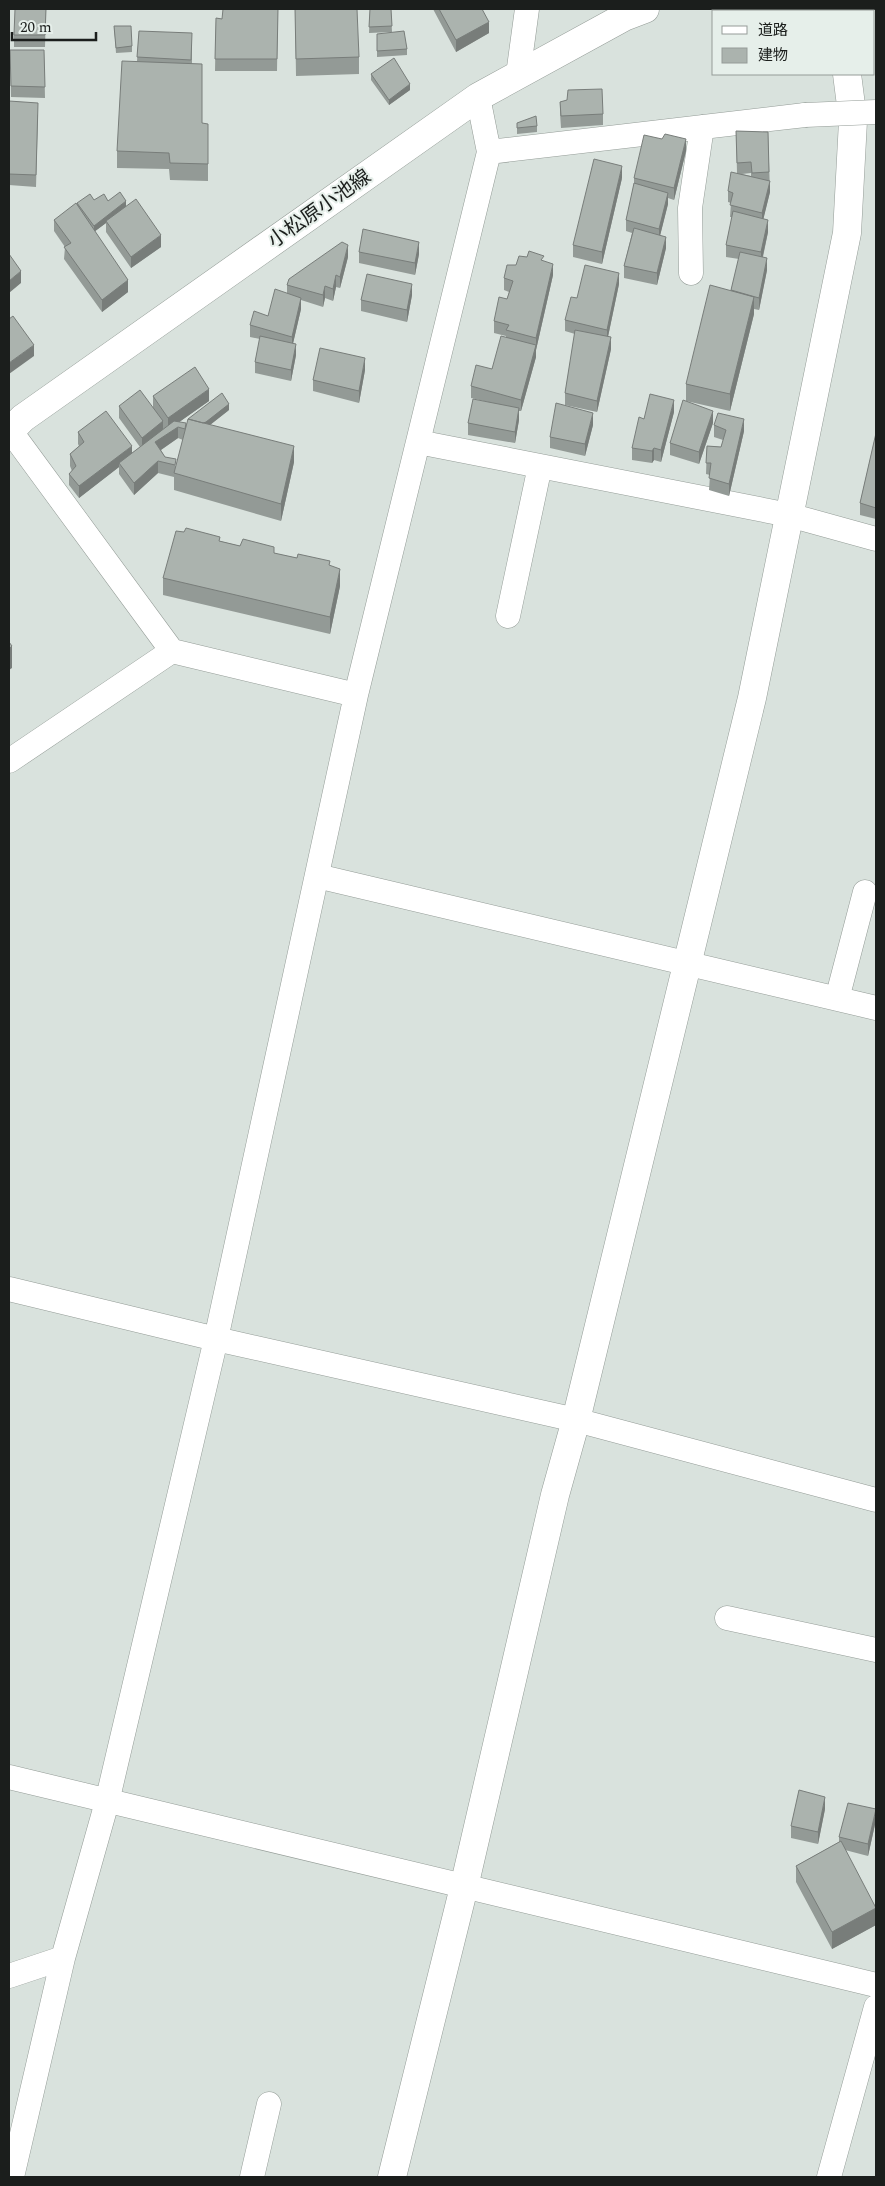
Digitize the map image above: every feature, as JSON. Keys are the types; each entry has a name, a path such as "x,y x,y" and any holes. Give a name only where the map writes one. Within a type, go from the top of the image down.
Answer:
{"street":[{"path":"518,75 527,9"},
{"name":"小松原小池線","path":"9,431 23,418 478,97 624,18 645,9"},
{"path":"392,2177 464,1887 555,1495 576,1420 752,698 847,233 853,121 847,75"},
{"path":"12,2174 63,1958 107,1802 216,1339 356,695 489,152 478,97"},
{"path":"489,152 805,115 876,112"},
{"path":"691,273 690,208 702,127"},
{"path":"9,431 172,652 356,695"},
{"path":"418,442 789,515 876,539"},
{"path":"508,616 540,466"},
{"path":"9,762 172,652"},
{"path":"317,876 876,1008"},
{"path":"837,999 865,892"},
{"path":"9,1289 216,1339 576,1420 876,1500"},
{"path":"727,1618 876,1650"},
{"path":"9,1777 876,1985"},
{"path":"9,1976 63,1958"},
{"path":"829,2177 876,2007"},
{"path":"252,2177 269,2104"}],"building":[{"path":"15,9 46,9 45,35 14,35"},
{"path":"223,9 278,9 277,59 215,59 216,18 222,19"},
{"path":"295,9 357,9 359,57 296,59"},
{"path":"370,9 391,9 392,26 369,27"},
{"path":"439,9 482,9 489,22 456,40"},
{"path":"114,26 131,26 132,46 116,48"},
{"path":"139,31 192,33 191,60 137,57"},
{"path":"404,31 407,49 377,51 377,34"},
{"path":"10,50 44,50 45,87 11,86"},
{"path":"394,58 410,84 389,100 371,74"},
{"path":"122,61 202,64 202,123 208,124 208,164 170,163 169,153 117,151"},
{"path":"602,89 603,114 561,116 560,102 567,100 568,90"},
{"path":"9,101 38,103 36,175 9,174"},
{"path":"536,116 537,126 517,128 517,123"},
{"path":"736,131 768,132 769,172 752,173 751,162 737,163"},
{"path":"665,134 686,139 674,188 634,178 644,135 662,139"},
{"path":"594,159 622,166 602,252 573,245"},
{"path":"731,172 770,181 762,213 730,205 733,193 728,191"},
{"path":"634,183 668,193 659,229 626,220"},
{"path":"120,192 126,201 94,226 77,203 90,194 94,200 104,194 108,201"},
{"path":"136,199 161,235 131,257 106,221"},
{"path":"76,203 128,280 102,300 64,247 71,243 54,220"},
{"path":"733,211 768,220 761,252 726,245"},
{"path":"634,228 666,237 657,273 624,266"},
{"path":"363,229 419,242 415,263 359,252"},
{"path":"342,242 348,245 340,277 336,275 333,289 325,286 323,295 287,285 289,279"},
{"path":"529,251 544,256 541,260 553,264 536,338 506,330 509,325 494,321 499,297 507,299 513,281 504,278 507,265 516,265 519,256 527,257"},
{"path":"740,252 767,258 759,298 731,290"},
{"path":"9,254 21,271 9,281"},
{"path":"585,265 619,273 607,330 565,320 571,297 577,298"},
{"path":"367,274 412,284 407,310 361,300"},
{"path":"710,285 754,297 730,394 686,384"},
{"path":"275,289 301,298 292,337 250,325 254,311 268,316"},
{"path":"13,316 34,345 9,363 9,319"},
{"path":"575,330 611,337 597,401 565,393"},
{"path":"260,336 296,344 291,370 255,362"},
{"path":"501,336 536,345 521,400 471,386 476,365 492,369"},
{"path":"320,348 365,358 359,391 313,380"},
{"path":"195,367 209,389 168,418 153,396"},
{"path":"140,390 163,421 142,438 119,406"},
{"path":"222,393 229,404 206,422 188,419"},
{"path":"650,394 674,400 661,450 654,448 652,451 632,448 639,417 644,419"},
{"path":"473,399 519,408 515,432 468,423"},
{"path":"683,400 713,411 699,452 670,443"},
{"path":"556,403 593,413 585,444 550,437"},
{"path":"106,411 132,446 79,486 69,474 76,466 70,454 84,442 78,432"},
{"path":"718,413 744,419 729,484 709,478 711,463 706,463 707,446 721,447 726,430 714,425"},
{"path":"188,419 294,446 281,504 174,473"},
{"path":"174,421 186,423 185,429 178,427 155,442 165,457 176,459 175,465 158,461 134,483 119,463"},
{"path":"876,433 876,508 860,503"},
{"path":"186,528 220,537 219,541 240,546 243,539 274,547 274,553 297,558 298,554 330,561 329,565 340,569 330,617 163,578 176,531 184,532"},
{"path":"799,1790 825,1797 818,1832 791,1826"},
{"path":"848,1803 876,1809 868,1844 839,1837"},
{"path":"841,1841 876,1908 832,1932 796,1866"}]}
